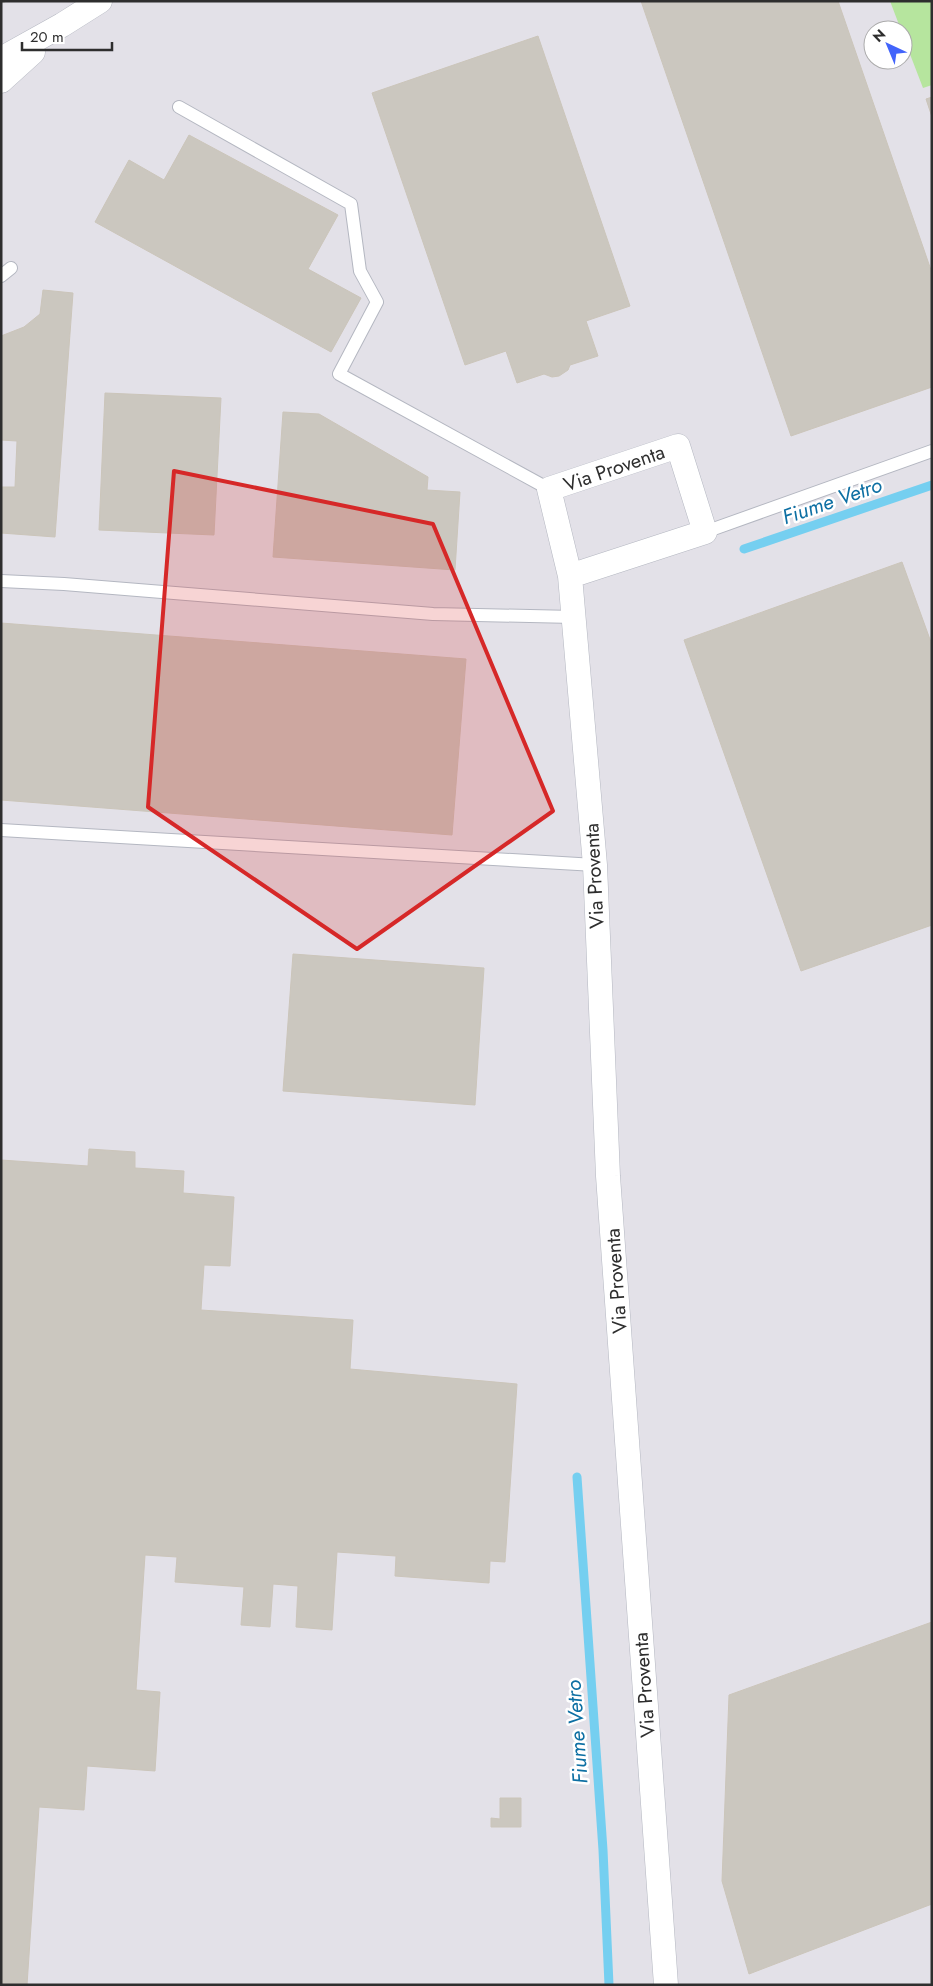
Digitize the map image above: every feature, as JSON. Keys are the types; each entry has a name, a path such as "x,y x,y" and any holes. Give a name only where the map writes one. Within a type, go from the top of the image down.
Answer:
{"street":[{"path":"1,59 100,1"},
{"path":"1,81 62,25"},
{"name":"Via Proventa","path":"666,1985 609,1186 595,865 570,576 549,489 678,446 705,532"},
{"path":"570,576 705,532"}],"lane":[{"path":"178,107 351,204 360,271 376,302 339,374 549,489"},
{"path":"705,532 932,451"},
{"path":"1,581 64,584 433,614 574,617"},
{"path":"1,830 595,865"}],"highlighted area":[{"path":"174,471 433,524 553,811 357,949 148,807"}],"shaded area":[{"path":"1,1 932,1 932,1985 1,1985"}],"green space":[{"path":"890,1 932,1 932,85 923,88 913,62 913,20 897,20"}],"building":[{"path":"641,1 838,1 932,273 932,387 791,436"},
{"path":"538,36 630,306 586,321 598,356 570,365 568,370 559,376 552,377 544,374 517,383 506,351 465,365 372,93"},
{"path":"932,97 932,117 926,99"},
{"path":"189,135 338,215 308,269 361,298 331,352 95,222 129,160 164,180"},
{"path":"43,290 73,293 55,537 1,533 1,487 15,487 17,441 1,440 1,336 24,327 40,314"},
{"path":"105,393 221,398 214,535 99,530"},
{"path":"283,412 319,414 428,477 427,490 460,492 455,570 273,557"},
{"path":"902,562 932,645 932,925 801,971 684,640"},
{"path":"1,623 466,659 452,835 1,800"},
{"path":"293,954 484,968 475,1105 283,1091"},
{"path":"89,1149 135,1152 135,1168 184,1171 183,1193 234,1197 230,1266 204,1265 201,1310 353,1320 350,1369 517,1384 505,1562 490,1561 489,1583 395,1576 396,1556 337,1552 332,1630 296,1627 298,1586 273,1584 270,1627 241,1625 244,1587 175,1582 177,1557 145,1555 136,1690 160,1692 155,1771 87,1766 84,1810 39,1807 27,1985 1,1985 1,1160 88,1166"},
{"path":"932,1622 932,1904 749,1974 722,1881 729,1695"},
{"path":"500,1798 521,1798 521,1827 491,1827 491,1818 500,1819"}],"waterway":[{"name":"Fiume Vetro","path":"744,549 932,485"},
{"name":"Fiume Vetro","path":"577,1477 603,1850 609,1985"}]}
